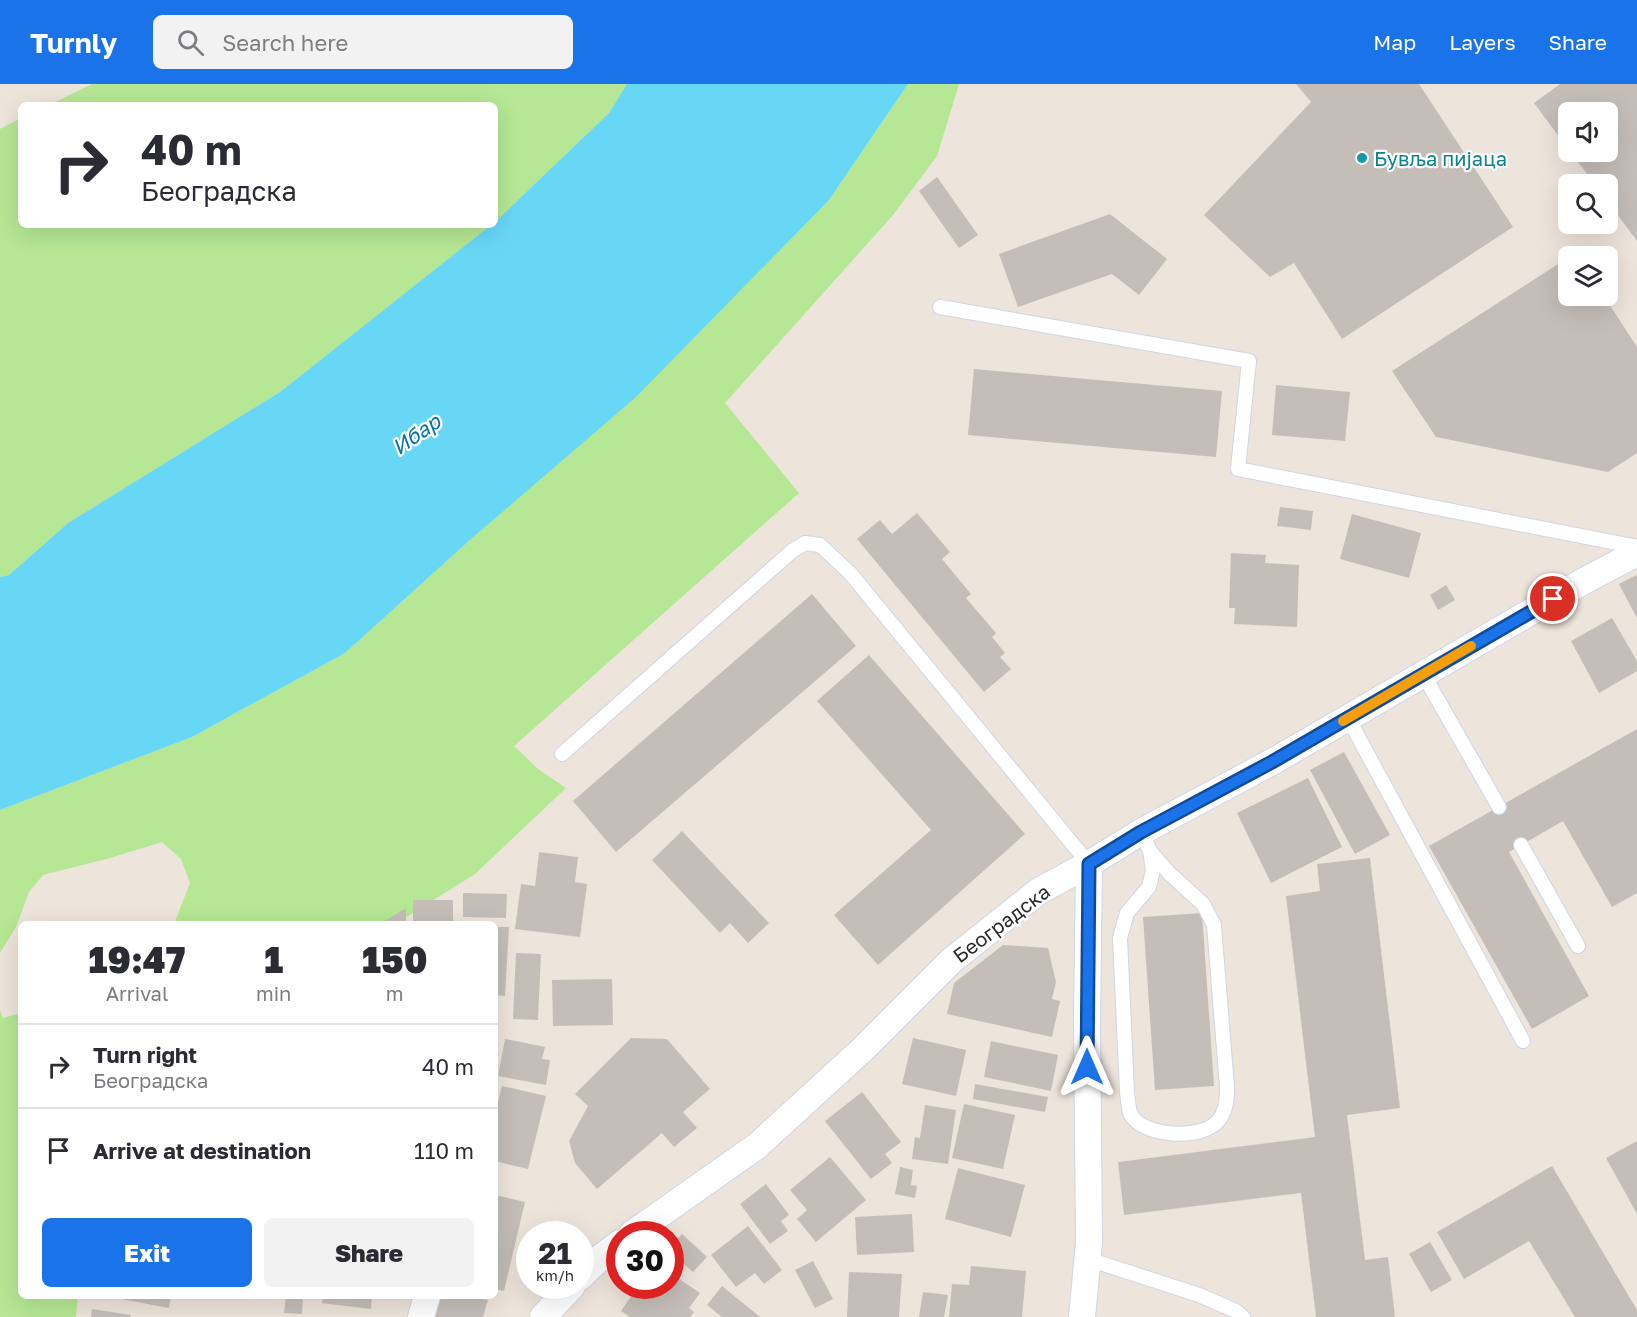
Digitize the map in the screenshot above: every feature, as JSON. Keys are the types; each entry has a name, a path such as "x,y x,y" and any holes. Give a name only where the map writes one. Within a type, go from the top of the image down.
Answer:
{"street":[{"name":"Београдска","path":"650,1221 757,1146 863,1049 951,961 1039,891 1089,864 1145,842 1272,762 1584,581 1637,553"},
{"path":"1082,1317 1089,1243 1087,1023 1089,864"},
{"path":"594,1264 606,1254"},
{"path":"421,1317 426,1299"},
{"path":"543,1317 560,1299"}],"lane":[{"path":"940,308 1250,361 1238,469 1637,547"},
{"path":"562,754 792,551 805,543 820,545 850,573 1089,864"},
{"path":"1423,674 1499,807"},
{"path":"1348,718 1523,1041"},
{"path":"1145,842 1169,873 1203,904 1214,925 1227,1105 1217,1122 1202,1131 1166,1134 1147,1128 1131,1114 1126,1092 1120,938 1127,913 1149,887 1153,870 1145,842"},
{"path":"1521,845 1578,946"},
{"path":"1088,1259 1199,1296 1236,1311 1243,1317"}],"green space":[{"path":"92,84 627,84 609,113 498,219 498,102 55,102"},
{"path":"908,84 959,84 937,156 893,215 725,403 799,493 514,746 538,769 566,788 475,874 400,921 175,921 190,883 181,859 162,842 43,875 29,892 16,927 0,953 0,810 192,737 345,653 471,539 829,200"},
{"path":"18,120 18,228 487,228 280,392 68,523 9,575 0,577 0,129"},
{"path":"0,1010 3,1018 18,1014 18,1299 78,1299 76,1317 0,1317"}],"water":[{"name":"Ибар","path":"627,84 908,84 829,200 636,397 471,539 345,653 192,737 0,810 0,577 9,575 68,523 280,392 487,228 498,228 498,219 609,113"}],"building":[{"name":"Бувља пијаца","path":"1296,84 1419,84 1513,227 1342,339 1294,263 1270,277 1204,215 1311,102"},
{"path":"1560,84 1637,84 1637,241 1618,215 1618,174 1587,174 1578,162 1618,162 1618,102 1558,102 1558,135 1534,103"},
{"path":"937,177 978,235 959,248 919,191"},
{"path":"1110,214 1167,259 1139,295 1112,274 1018,307 999,254"},
{"path":"1558,264 1558,306 1610,306 1637,347 1637,453 1608,472 1436,437 1392,371"},
{"path":"974,369 1222,391 1216,457 968,435"},
{"path":"1276,385 1350,392 1345,441 1272,435"},
{"path":"1280,507 1313,511 1311,530 1277,526"},
{"path":"917,513 950,552 942,559 971,594 966,598 996,633 992,637 1005,653 1000,657 1011,669 984,692 857,539 880,520 892,534"},
{"path":"1352,514 1421,533 1409,578 1340,559"},
{"path":"1231,553 1266,555 1265,563 1299,565 1297,627 1234,624 1235,608 1229,608"},
{"path":"1636,575 1637,577 1637,618 1619,584"},
{"path":"1446,585 1455,600 1438,610 1430,595"},
{"path":"812,594 856,646 616,852 573,801"},
{"path":"1612,618 1637,661 1637,671 1599,693 1571,641"},
{"path":"869,655 1025,834 878,965 834,915 931,830 817,701"},
{"path":"1637,729 1637,893 1612,907 1563,821 1509,852 1589,996 1532,1029 1429,846"},
{"path":"1344,752 1390,835 1355,854 1310,770"},
{"path":"1308,778 1342,847 1271,883 1237,813"},
{"path":"682,831 769,923 748,943 730,923 720,933 652,860"},
{"path":"539,852 578,857 575,882 587,884 580,937 515,929 521,884 535,886"},
{"path":"1370,858 1400,1108 1347,1115 1365,1260 1388,1257 1395,1317 1316,1317 1301,1193 1124,1215 1118,1162 1315,1137 1286,896 1320,891 1317,864"},
{"path":"463,893 507,894 506,918 463,917"},
{"path":"413,900 453,900 453,921 413,921"},
{"path":"406,908 406,921 385,921"},
{"path":"1202,913 1214,1086 1155,1090 1143,917"},
{"path":"498,927 509,927 505,996 498,995"},
{"path":"1003,945 1048,948 1056,982 1052,999 1060,1001 1052,1037 947,1014 954,983"},
{"path":"516,953 541,954 538,1020 513,1019"},
{"path":"612,979 613,1025 553,1026 552,980"},
{"path":"631,1038 667,1039 710,1089 683,1112 697,1128 674,1147 662,1133 597,1189 575,1163 569,1141 588,1106 575,1094"},
{"path":"913,1038 966,1050 956,1096 902,1084"},
{"path":"505,1039 545,1047 542,1059 550,1060 546,1085 498,1076"},
{"path":"991,1041 1058,1055 1051,1091 984,1077"},
{"path":"975,1084 1048,1097 1045,1112 973,1099"},
{"path":"502,1086 546,1096 528,1169 498,1162 498,1102"},
{"path":"862,1092 901,1142 885,1154 892,1163 871,1179 825,1121"},
{"path":"964,1104 1015,1115 1003,1169 952,1158"},
{"path":"925,1105 956,1110 948,1164 912,1159 915,1137 920,1138"},
{"path":"1637,1141 1637,1214 1606,1158"},
{"path":"830,1157 866,1200 816,1242 797,1219 807,1210 790,1190"},
{"path":"1552,1166 1637,1310 1637,1317 1575,1317 1529,1241 1464,1279 1437,1232"},
{"path":"900,1167 913,1170 911,1185 917,1186 915,1198 895,1194"},
{"path":"958,1168 1025,1185 1011,1237 945,1219"},
{"path":"766,1184 789,1215 781,1221 788,1231 770,1244 740,1204"},
{"path":"498,1196 525,1202 521,1221 516,1221 516,1240 504,1291 498,1290"},
{"path":"912,1214 914,1252 857,1255 855,1217"},
{"path":"748,1226 782,1270 764,1284 755,1273 736,1287 711,1255"},
{"path":"684,1236 707,1257 693,1272 684,1264"},
{"path":"1430,1242 1452,1280 1431,1292 1409,1254"},
{"path":"813,1261 833,1299 815,1308 795,1270"},
{"path":"971,1266 1026,1271 1022,1317 949,1317 952,1284 969,1285"},
{"path":"849,1272 902,1274 899,1317 847,1317"},
{"path":"684,1282 700,1293 689,1308 694,1312 690,1317 630,1317 621,1311 629,1299 684,1299"},
{"path":"722,1286 760,1317 722,1317 707,1305"},
{"path":"923,1292 948,1295 944,1317 919,1317"},
{"path":"121,1299 170,1299 169,1308"},
{"path":"286,1299 303,1299 302,1314 284,1313"},
{"path":"323,1299 372,1299 371,1309 322,1303"},
{"path":"440,1299 488,1300 483,1317 435,1317"},
{"path":"92,1309 131,1315 130,1317 91,1317"}],"slow traffic":[{"path":"1343,721 1471,646"}],"place":[{"name":"Бувља пијаца","path":"1362,158"}],"route":[{"path":"1087,1067 1089,864 1141,832 1272,762 1553,599"}]}
